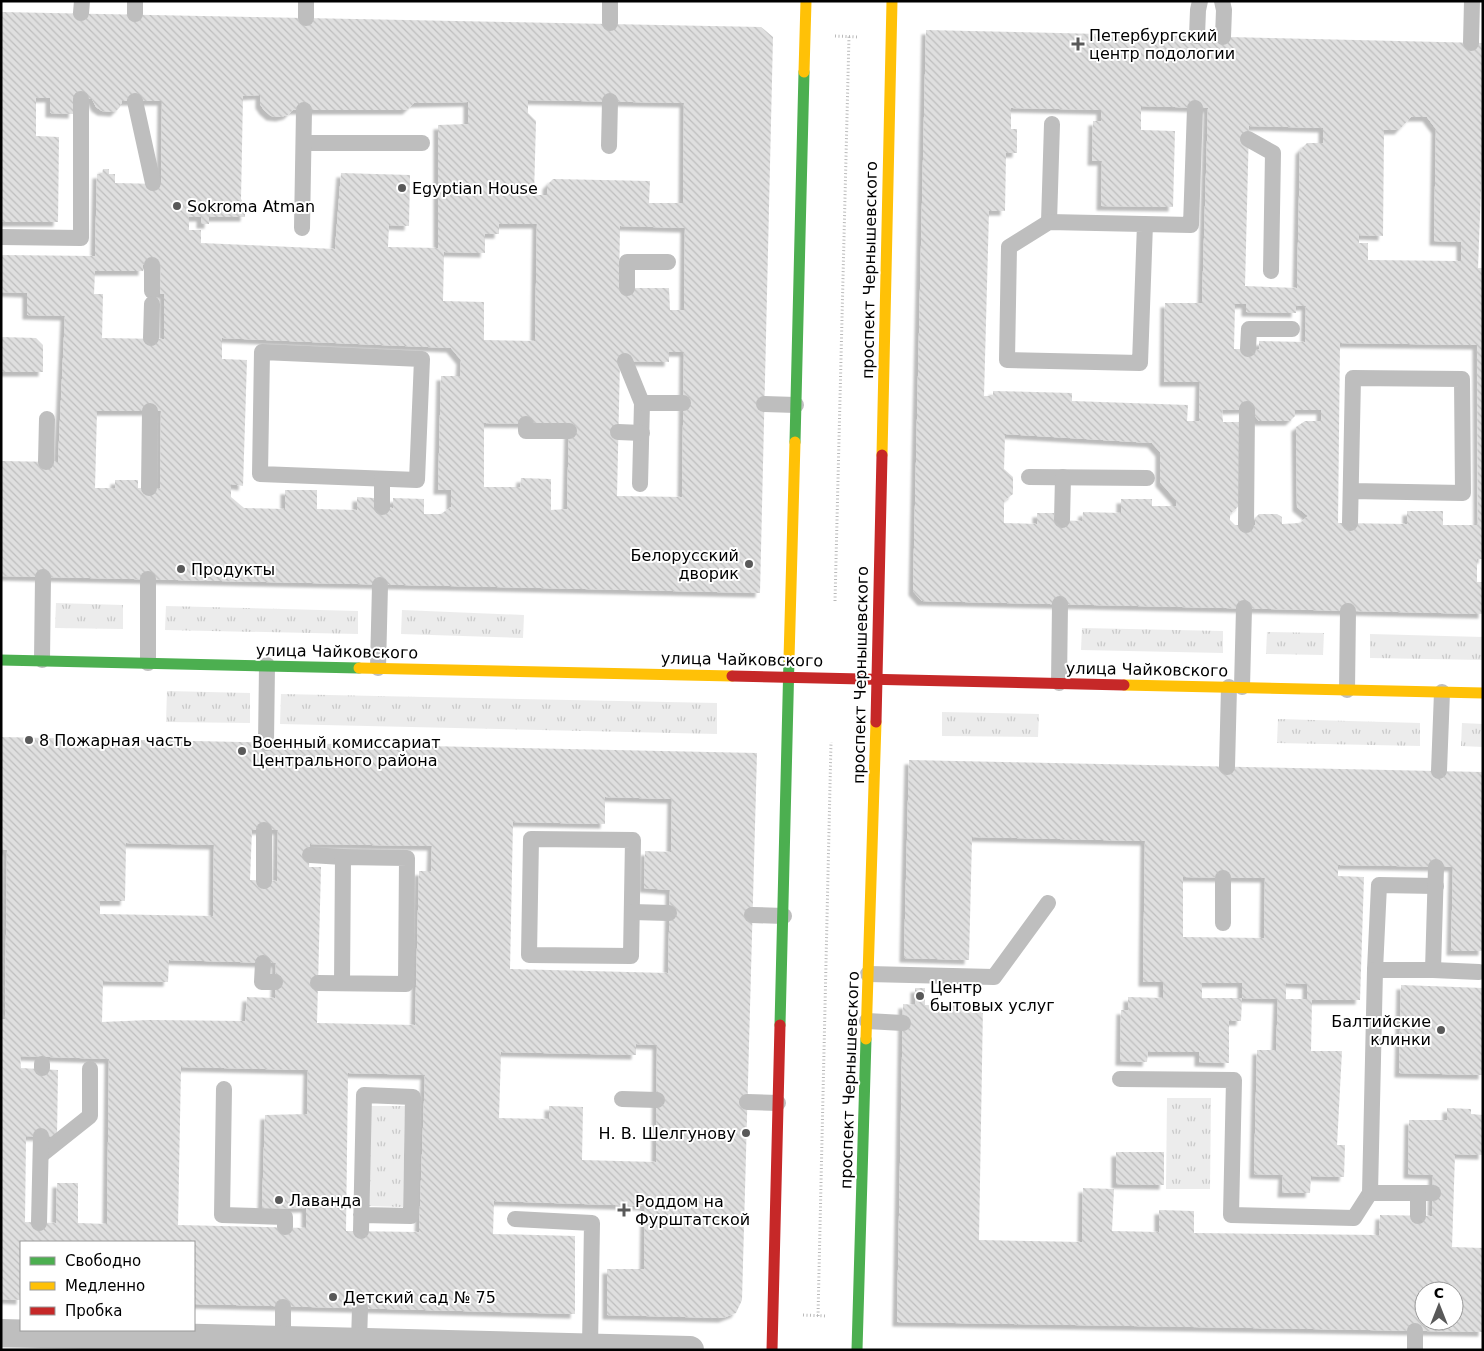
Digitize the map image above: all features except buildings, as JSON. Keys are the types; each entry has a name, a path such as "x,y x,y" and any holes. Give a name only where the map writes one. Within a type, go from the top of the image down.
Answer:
{"street":[{"path":"772,1350 806,1"},
{"name":"проспект Чернышевского","path":"857,1350 876,678 892,1"},
{"name":"улица Чайковского","path":"1,660 1483,693"},
{"path":"1,1332 36,1331 359,1342 690,1350"}],"lane":[{"path":"610,1 610,23"},
{"path":"1197,36 1200,1"},
{"path":"1222,1 1224,37"},
{"path":"1471,43 1472,1"},
{"path":"1,238 81,238 81,99"},
{"path":"135,101 153,184"},
{"path":"609,146 610,101"},
{"path":"1144,224 1140,363 1007,360 1009,247 1049,222 1144,224 1191,225 1195,108"},
{"path":"302,228 304,110"},
{"path":"1049,222 1052,124"},
{"path":"1248,139 1273,153 1271,271"},
{"path":"304,143 422,143"},
{"path":"626,288 627,262 668,262"},
{"path":"151,338 152,266"},
{"path":"1248,349 1249,329 1292,329"},
{"path":"262,352 422,359 417,480 382,479 260,474 262,352"},
{"path":"625,361 642,403 640,484"},
{"path":"1350,524 1353,378 1462,379 1463,494 1352,491"},
{"path":"642,403 683,403"},
{"path":"764,404 796,405"},
{"path":"1246,525 1247,409"},
{"path":"149,488 150,412"},
{"path":"46,462 47,419"},
{"path":"526,424 526,431 569,431"},
{"path":"618,432 642,433"},
{"path":"1029,477 1147,478"},
{"path":"1062,477 1062,520"},
{"path":"382,479 382,507"},
{"path":"42,660 43,577"},
{"path":"148,580 148,663"},
{"path":"378,668 380,585"},
{"path":"1058,683 1060,604"},
{"path":"1227,767 1244,608"},
{"path":"1347,690 1348,611"},
{"path":"266,743 267,666"},
{"path":"1439,771 1442,692"},
{"path":"264,830 271,852 264,881"},
{"path":"531,839 633,840 632,912 631,956 530,955 531,839"},
{"path":"310,855 407,858 406,984 318,983"},
{"path":"342,984 343,857"},
{"path":"1433,970 1436,867"},
{"path":"1223,878 1223,924"},
{"path":"1120,1078 1234,1080 1231,1215 1354,1218 1370,1193 1375,970 1379,885 1436,886"},
{"path":"868,974 994,977 1048,903"},
{"path":"632,912 669,913"},
{"path":"752,915 784,916"},
{"path":"263,962 262,982 276,982"},
{"path":"1375,970 1479,972"},
{"path":"867,1021 903,1022"},
{"path":"41,1155 90,1116 90,1069"},
{"path":"224,1089 222,1215 285,1217 285,1227"},
{"path":"364,1096 413,1097 410,1216 361,1223 364,1096"},
{"path":"622,1100 657,1100"},
{"path":"747,1102 778,1103"},
{"path":"39,1223 41,1136"},
{"path":"1370,1193 1425,1193 1418,1216"},
{"path":"515,1219 592,1223 590,1347"},
{"path":"282,1339 283,1306"},
{"path":"359,1342 360,1308"},
{"path":"1415,1331 1415,1350"}],"path":[{"path":"833,36 863,37"},
{"path":"835,601 849,36"},
{"path":"818,1316 831,742"},
{"path":"801,1315 833,1316"}],"green space":[{"path":"56,603 123,605 123,629 55,628"},
{"path":"166,606 358,611 358,634 165,630"},
{"path":"402,610 524,615 523,638 401,634"},
{"path":"1082,628 1223,631 1223,653 1081,650"},
{"path":"1267,632 1324,633 1323,655 1266,654"},
{"path":"1370,634 1483,637 1483,660 1370,658"},
{"path":"167,691 250,693 250,723 166,722"},
{"path":"281,694 717,703 717,734 280,724"},
{"path":"942,712 1039,714 1038,737 942,736"},
{"path":"1278,719 1420,723 1420,746 1277,743"},
{"path":"1462,723 1483,724 1483,747 1461,746"},
{"path":"1167,1098 1211,1098 1210,1189 1166,1189"},
{"path":"371,1106 405,1106 403,1207 369,1206"},
{"path":"1,1345 185,1350 1,1350"}],"traffic: fast":[{"path":"795,442 804,72"},
{"path":"780,1025 789,659"},
{"path":"1,660 359,668"},
{"path":"857,1350 866,1039"}],"traffic: slow":[{"path":"804,72 806,1"},
{"path":"882,455 892,1"},
{"path":"789,659 795,442"},
{"path":"359,668 732,676"},
{"path":"1124,685 1483,693"},
{"path":"866,1039 876,722"}],"traffic: jam":[{"path":"876,722 882,455"},
{"path":"732,676 1124,685"},
{"path":"772,1350 780,1025"}],"place":[{"name":"Петербургский центр подологии","path":"1078,44"},
{"name":"Egyptian House","path":"402,188"},
{"name":"Sokroma Atman","path":"177,206"},
{"name":"Белорусский дворик","path":"749,564"},
{"name":"Продукты","path":"181,569"},
{"name":"8 Пожарная часть","path":"29,740"},
{"name":"Военный комиссариат Центрального района","path":"242,751"},
{"name":"Центр бытовых услуг","path":"920,996"},
{"name":"Балтийские клинки","path":"1441,1030"},
{"name":"Н. В. Шелгунову","path":"746,1133"},
{"name":"Лаванда","path":"279,1200"},
{"name":"Роддом на Фурштатской","path":"624,1210"},
{"name":"Детский сад № 75","path":"333,1297"}]}
